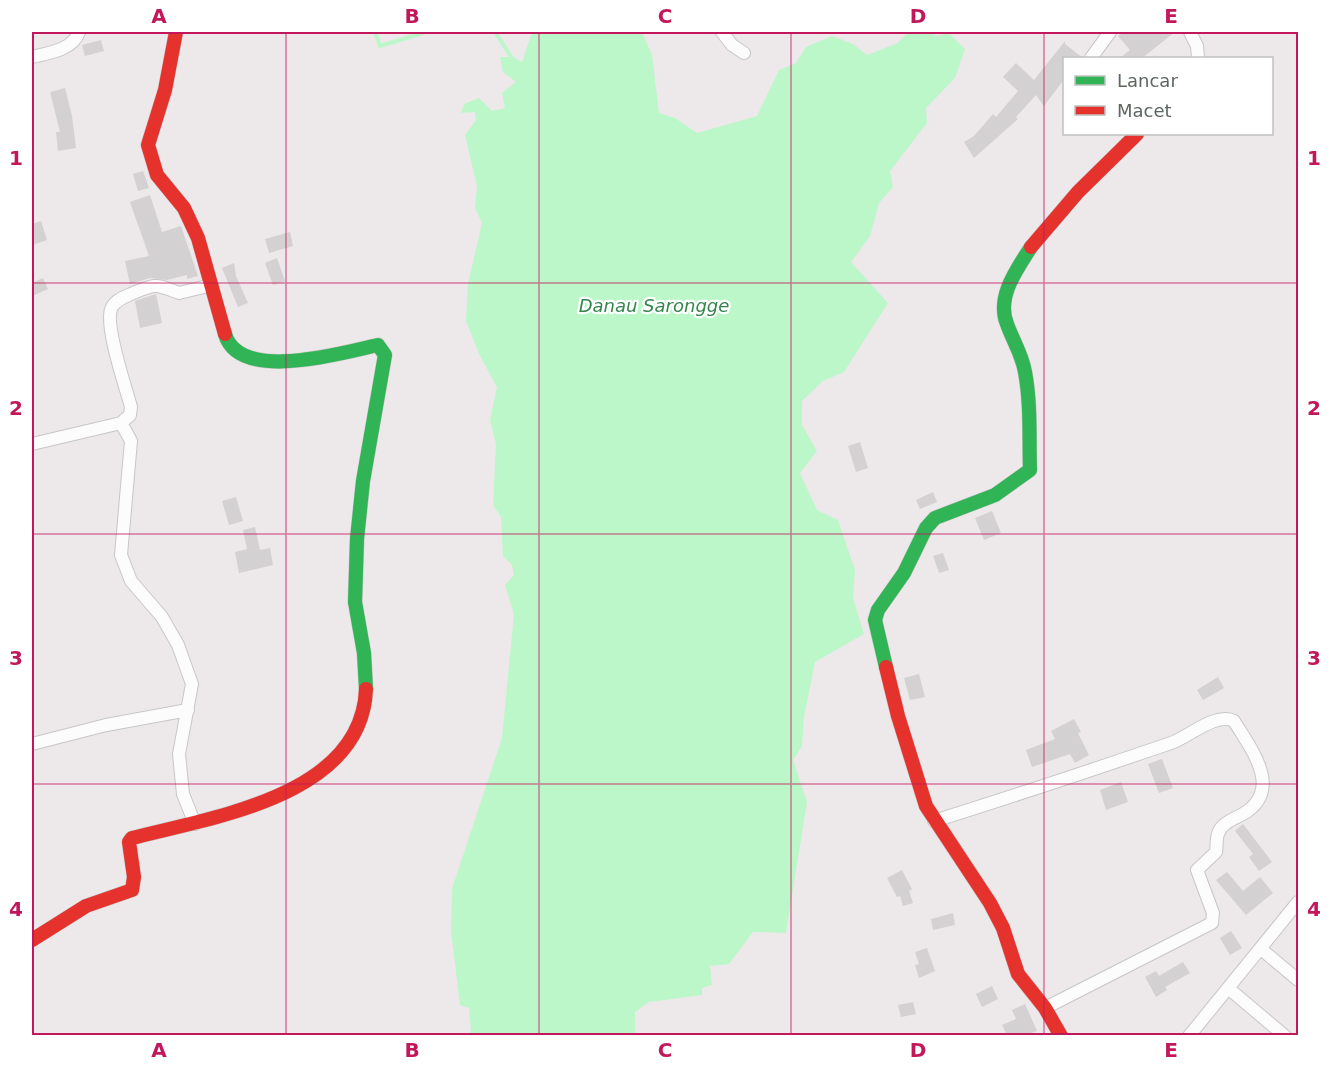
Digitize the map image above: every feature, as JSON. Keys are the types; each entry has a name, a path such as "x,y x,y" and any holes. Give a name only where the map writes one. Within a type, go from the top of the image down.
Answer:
{"street":[{"path":"32,57 66,46 74,41 79,32"},
{"path":"32,940 86,906 132,890 134,878 129,842 132,838 195,824 275,797 313,777 344,751 360,725 365,700 364,653 354,599 356,532 361,488 385,367 385,355 378,345 278,360 250,359 228,343 196,232 184,208 157,175 148,145 157,122 165,90 176,32"},
{"path":"722,32 732,45 744,53"},
{"path":"1091,57 1110,32"},
{"path":"1190,32 1197,46 1198,57"},
{"path":"1061,1035 1045,1008 1018,974 1003,928 990,903 926,806 890,685 878,638 876,620 878,610 904,573 926,528 935,518 995,495 1030,470 1027,375 1022,356 1004,313 1011,282 1020,262 1040,234 1136,135"},
{"path":"32,444 121,423 130,415 131,407 113,341 109,315 112,307 121,299 147,287 166,286 179,293 212,285"},
{"path":"121,423 131,441 121,555 131,581 162,617 178,645 192,684 179,754 180,775 186,804 195,824"},
{"path":"32,744 106,725 188,710"},
{"path":"934,821 1059,783 1179,740 1220,720 1234,722 1259,761 1263,776 1258,799 1252,808 1222,827 1218,833 1216,852 1197,870 1213,912 1212,922 1045,1008"},
{"path":"1196,1033 1228,988 1297,908"},
{"path":"1261,949 1299,980"},
{"path":"1228,988 1285,1035"}],"water":[{"name":"Danau Sarongge","path":"535,32 642,32 652,55 659,113 675,118 697,133 757,116 779,70 796,63 806,47 832,36 853,44 867,55 898,43 908,32 932,32 936,36 949,33 965,49 955,78 926,108 927,123 890,171 893,187 879,203 870,236 851,262 888,303 844,372 823,381 802,401 802,425 817,451 800,473 817,510 838,520 855,570 853,598 864,634 815,662 804,717 802,746 793,760 807,802 786,933 753,932 729,964 710,966 712,985 702,988 702,995 649,1002 635,1012 635,1035 469,1035 471,1029 469,1008 460,1005 451,931 452,889 502,738 514,614 505,585 514,575 512,565 503,556 501,517 493,505 496,444 490,420 497,387 479,354 466,321 468,284 482,223 475,208 477,186 465,135 476,120 475,112 461,113 464,104 479,98 492,111 505,108 502,93 516,82 503,72 500,57 513,57 522,62 531,35"}],"building":[{"path":"1123,32 1175,32 1143,57 1121,57 1130,50 1118,36"},
{"path":"101,40 104,51 85,56 82,45"},
{"path":"1065,41 1065,44 1082,57 1063,57 1063,81 1044,106 1036,95 1016,117 1018,119 974,158 964,142 974,136 993,114 996,117 1018,91 1003,77 1016,63 1034,80"},
{"path":"65,88 72,116 76,148 58,151 56,132 60,132 50,92"},
{"path":"143,171 149,188 138,191 133,174"},
{"path":"150,195 162,232 181,226 198,276 187,279 187,275 167,280 150,278 130,284 125,261 149,256 130,202"},
{"path":"41,221 47,240 32,245 32,224"},
{"path":"290,232 293,246 269,253 265,239"},
{"path":"277,258 285,281 273,285 265,263"},
{"path":"234,263 236,276 248,303 238,307 222,268"},
{"path":"43,278 48,289 32,296 32,283"},
{"path":"156,294 162,323 140,328 135,301"},
{"path":"860,442 868,468 856,472 848,446"},
{"path":"933,492 937,502 920,509 916,500"},
{"path":"236,497 243,521 229,525 222,501"},
{"path":"992,511 1001,533 984,540 975,518"},
{"path":"255,527 260,550 270,548 273,565 239,573 235,552 247,549 243,530"},
{"path":"943,553 949,570 939,573 933,556"},
{"path":"919,674 925,697 910,700 904,678"},
{"path":"1218,677 1224,688 1203,700 1197,690"},
{"path":"1074,719 1089,755 1075,763 1070,754 1032,767 1026,750 1055,739 1051,731"},
{"path":"1162,759 1173,788 1159,793 1148,764"},
{"path":"1121,782 1128,802 1106,810 1100,790"},
{"path":"1243,824 1272,862 1259,871 1249,857 1253,854 1235,831"},
{"path":"902,870 912,889 909,891 913,903 903,906 900,896 897,897 887,878"},
{"path":"1227,872 1243,891 1260,877 1273,893 1246,915 1216,880"},
{"path":"953,913 955,925 933,930 931,919"},
{"path":"1231,931 1242,948 1230,955 1220,938"},
{"path":"927,948 935,971 919,978 915,965 919,964 915,952"},
{"path":"1183,962 1190,973 1165,987 1167,990 1156,997 1145,977 1156,971 1159,976"},
{"path":"992,986 998,999 982,1007 976,994"},
{"path":"913,1002 916,1014 901,1017 898,1005"},
{"path":"1025,1004 1037,1031 1026,1035 1007,1035 1002,1025 1016,1019 1012,1010"}],"waterway":[{"path":"375,32 380,46 426,32"},
{"path":"495,32 514,61"}],"traffic: fast":[{"path":"886,667 875,620 878,610 904,573 926,528 935,518 995,495 1030,470 1027,384 1022,359 1004,314 1004,304 1010,284 1031,247"},
{"path":"225,334 234,349 250,358 270,361 317,358 378,345 385,355 363,481 357,539 355,602 364,653 366,689"}],"traffic: jam":[{"path":"176,32 165,90 148,145 157,175 184,208 198,238 225,334"},
{"path":"1031,247 1078,192 1136,135"},
{"path":"886,667 898,716 926,806 990,903 1003,928 1018,974 1045,1008 1061,1036"},
{"path":"32,940 86,906 132,890 134,877 129,842 132,838 241,810 278,796 312,778 339,754 358,725 366,689"}]}
